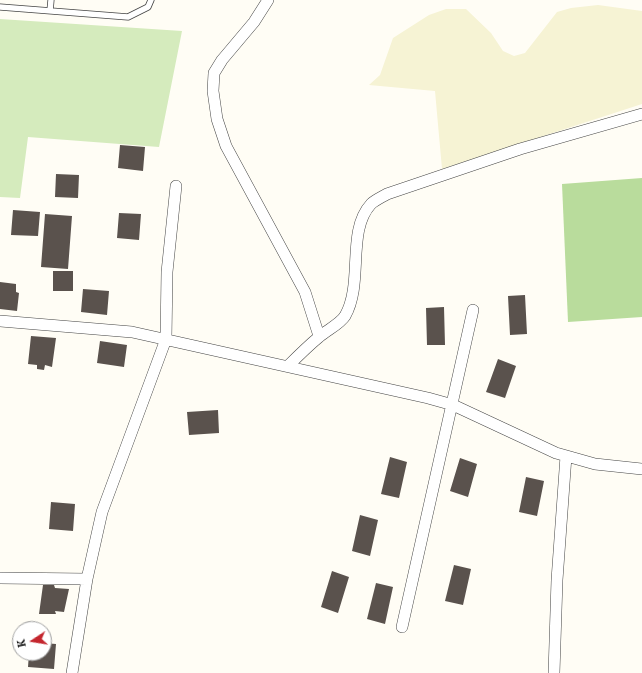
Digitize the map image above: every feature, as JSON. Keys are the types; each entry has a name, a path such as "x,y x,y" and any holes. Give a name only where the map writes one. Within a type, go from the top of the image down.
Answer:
{"street":[{"path":"268,0 254,22 222,60 214,73 213,91 217,119 226,146 305,292 319,336"},
{"path":"288,366 319,336 344,317 350,306 355,285 360,231 364,216 372,203 387,194 520,149 642,114"},
{"path":"72,673 87,579 102,512 166,339 167,272 176,186"},
{"path":"402,627 453,405 473,310"},
{"path":"0,321 132,332 288,366 453,405 556,453 566,456 595,464 642,469"},
{"path":"554,673 557,580 566,456"},
{"path":"0,578 87,579"}],"lane":[{"path":"50,11 52,0"},
{"path":"0,7 128,17 148,7 151,0"}],"shaded area":[{"path":"598,5 642,11 642,104 442,169 435,91 369,85 380,75 393,38 429,15 446,9 466,9 491,33 503,51 514,56 525,53 557,12 571,8"}],"green space":[{"path":"0,19 182,31 159,147 28,137 20,198 0,197"},
{"path":"642,178 642,317 568,322 562,184"}],"building":[{"path":"120,145 145,147 143,171 118,168"},
{"path":"56,174 79,175 78,198 55,197"},
{"path":"13,210 40,212 38,236 11,235"},
{"path":"119,213 141,214 139,240 117,238"},
{"path":"45,214 72,216 68,269 41,267"},
{"path":"53,271 73,271 73,291 53,291"},
{"path":"0,282 16,284 16,292 19,293 17,311 0,309"},
{"path":"83,289 109,291 107,315 81,312"},
{"path":"525,295 527,334 510,335 508,296"},
{"path":"444,307 445,345 427,345 426,308"},
{"path":"31,336 56,338 52,367 45,365 44,370 37,369 37,365 28,364"},
{"path":"100,341 127,345 124,367 97,363"},
{"path":"498,359 516,366 505,398 486,392"},
{"path":"218,410 219,433 189,435 187,412"},
{"path":"390,457 407,462 399,498 381,494"},
{"path":"460,458 477,464 468,497 450,491"},
{"path":"526,477 544,481 537,516 519,512"},
{"path":"51,502 75,504 73,531 49,529"},
{"path":"360,515 378,520 370,556 352,551"},
{"path":"454,565 471,569 463,605 445,601"},
{"path":"332,571 349,577 338,613 321,607"},
{"path":"376,583 393,587 385,624 367,619"},
{"path":"43,585 54,585 55,588 69,589 64,612 55,611 56,614 39,614"},
{"path":"52,644 56,644 54,669 28,667 28,661 52,661"}]}
